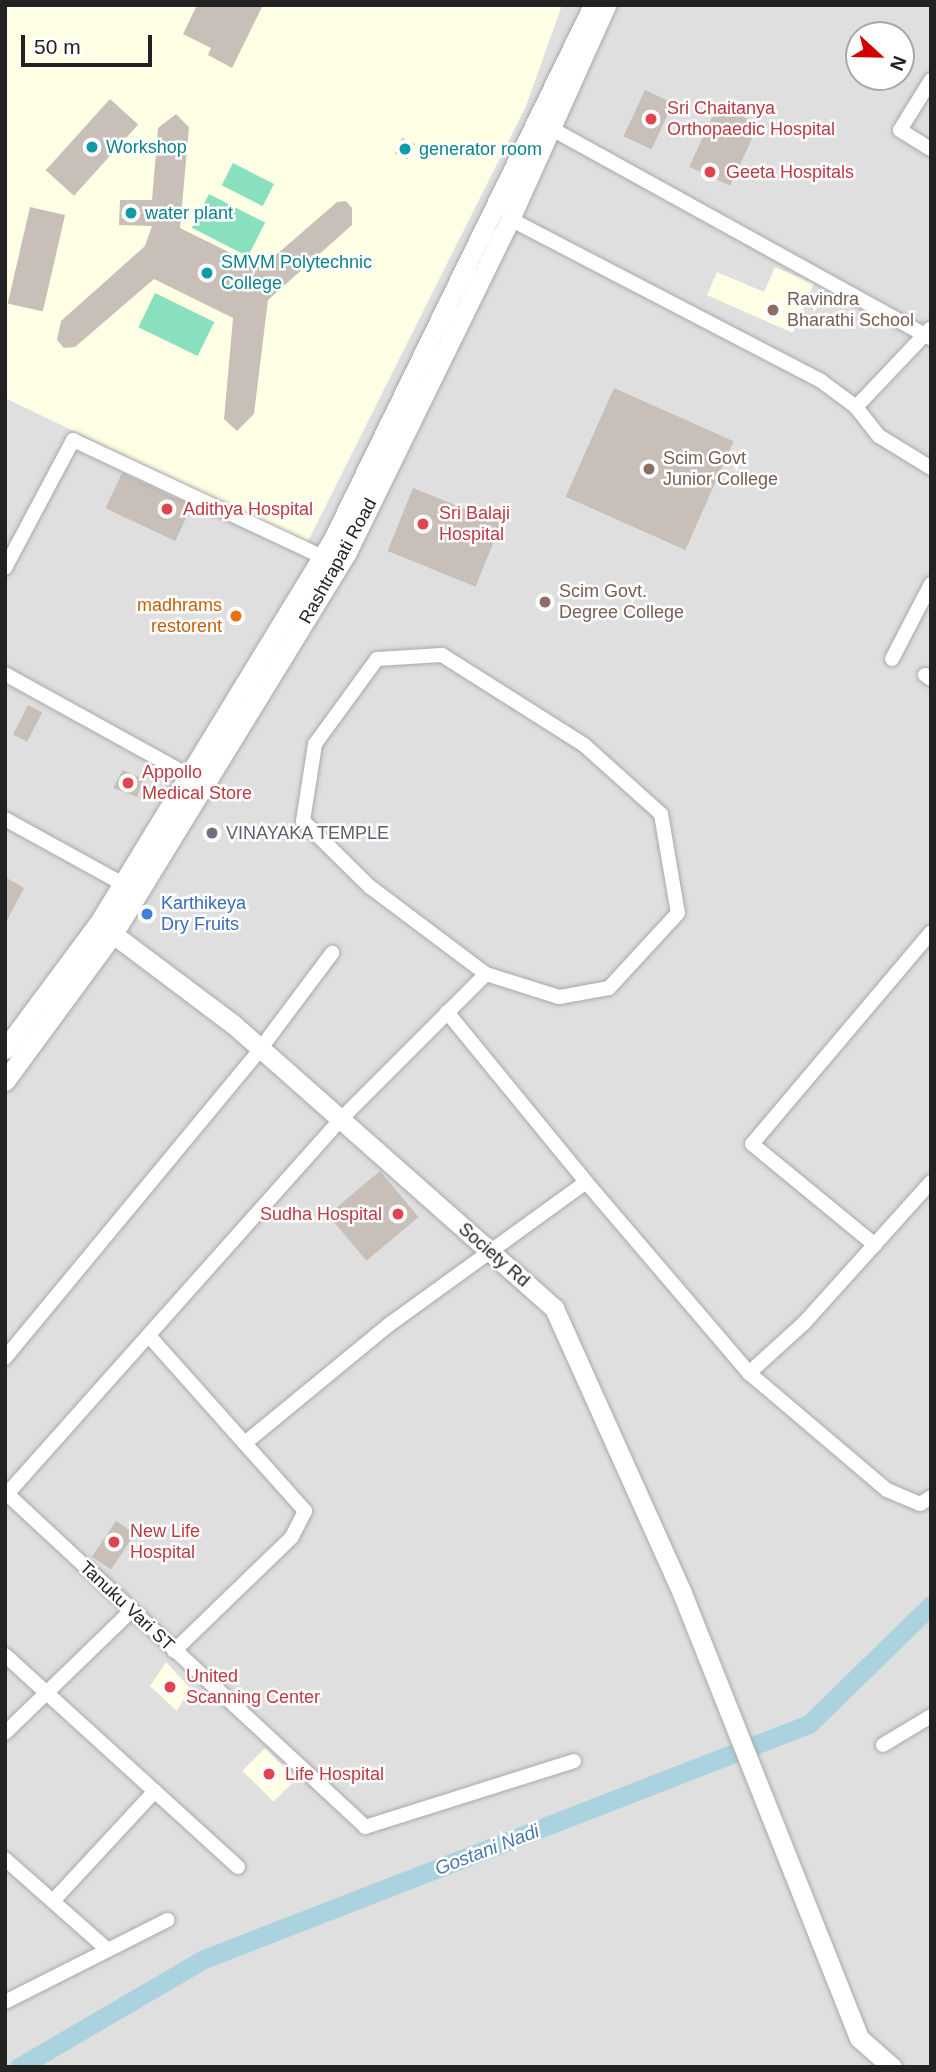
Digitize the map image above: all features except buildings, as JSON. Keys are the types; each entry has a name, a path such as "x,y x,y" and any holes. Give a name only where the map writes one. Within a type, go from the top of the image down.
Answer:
{"street":[{"name":"Rashtrapati Road","path":"5,1081 113,934 130,888 190,776 323,556 593,5"},
{"name":"Rashtrapati Road","path":"5,1049 130,888 347,552 510,219 606,5"},
{"path":"931,80 900,130 931,149"},
{"path":"552,129 929,334 856,407"},
{"path":"510,219 821,382 856,407 879,436 931,468"},
{"path":"5,568 73,440 323,556"},
{"path":"892,659 931,584"},
{"path":"442,655 583,744 660,814 678,913 609,988 559,997 486,974 370,887 303,821 315,744 377,659 442,655"},
{"path":"5,674 190,776"},
{"path":"5,819 130,888"},
{"path":"875,1245 752,1144 931,932"},
{"name":"Society Rd","path":"113,934 261,1048 554,1308 722,1693 859,2038 892,2067"},
{"path":"5,1358 261,1048 332,953"},
{"path":"6,1493 150,1337 341,1119 486,974"},
{"path":"447,1012 586,1182 749,1373 887,1490 920,1504 931,1497"},
{"path":"245,1443 390,1324 492,1253 586,1182"},
{"path":"749,1373 804,1323 931,1182"},
{"path":"150,1337 304,1511 292,1537 174,1651"},
{"name":"Tanuku Vari ST","path":"6,1493 365,1827 574,1761"},
{"path":"5,1733 131,1611"},
{"path":"5,1655 47,1690 238,1867"},
{"path":"883,1745 931,1716"},
{"path":"53,1901 155,1791"},
{"path":"5,1859 107,1950"},
{"path":"5,2002 167,1920"}],"shaded area":[{"path":"5,5 931,5 931,2067 5,2067"},
{"path":"5,5 562,5 526,106 307,543 5,398"},
{"name":"Ravindra Bharathi School","path":"775,267 814,284 793,333 707,295 717,272 764,292"},
{"name":"United Scanning Center","path":"166,1662 190,1688 177,1711 150,1686"},
{"name":"Life Hospital","path":"265,1748 296,1779 273,1802 242,1771"}],"green space":[{"path":"233,163 274,184 263,206 222,185"},
{"path":"209,194 265,223 248,256 192,228"},
{"path":"155,293 214,322 198,356 138,327"}],"waterway":[{"name":"Gostani Nadi","path":"19,2067 204,1959 809,1724 931,1605"}],"place":[{"name":"Sri Chaitanya Orthopaedic Hospital","path":"651,119"},
{"name":"Workshop","path":"92,147"},
{"name":"generator room","path":"405,149"},
{"name":"Geeta Hospitals","path":"710,172"},
{"name":"water plant","path":"131,213"},
{"name":"SMVM Polytechnic College","path":"207,273"},
{"name":"Ravindra Bharathi School","path":"773,310"},
{"name":"Scim Govt Junior College","path":"649,469"},
{"name":"Adithya Hospital","path":"167,509"},
{"name":"Sri Balaji Hospital","path":"423,524"},
{"name":"Scim Govt. Degree College","path":"545,602"},
{"name":"madhrams restorent","path":"236,616"},
{"name":"Appollo Medical Store","path":"128,783"},
{"name":"VINAYAKA TEMPLE","path":"212,833"},
{"name":"Karthikeya Dry Fruits","path":"147,914"},
{"name":"Sudha Hospital","path":"398,1214"},
{"name":"New Life Hospital","path":"114,1542"},
{"name":"United Scanning Center","path":"170,1687"},
{"name":"Life Hospital","path":"269,1774"}]}
